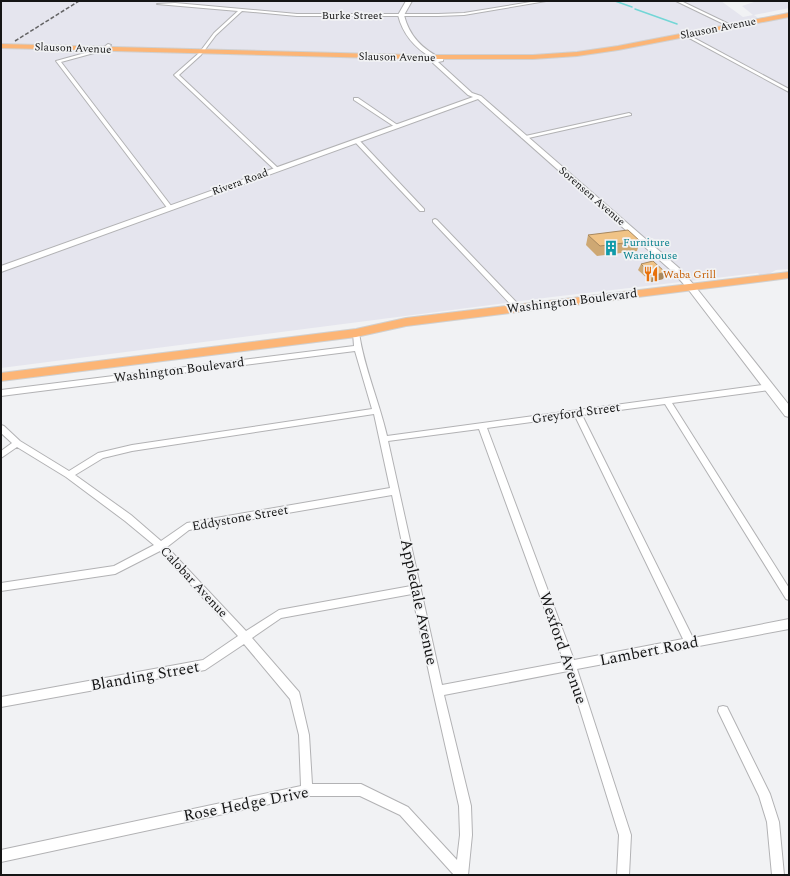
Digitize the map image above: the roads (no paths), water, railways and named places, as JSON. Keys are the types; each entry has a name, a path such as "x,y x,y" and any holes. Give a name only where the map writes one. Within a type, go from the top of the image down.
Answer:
{"main road":[{"name":"Slauson Avenue","path":"1,42 377,56 502,58 577,54 618,48 789,10"},
{"name":"Slauson Avenue","path":"728,24 789,15"},
{"name":"Slauson Avenue","path":"204,50 494,53 573,49 683,33"},
{"name":"Slauson Avenue","path":"1,46 106,47"},
{"path":"377,56 428,53"},
{"path":"435,57 452,54 494,53"},
{"name":"Washington Boulevard","path":"356,332 377,334 694,290 789,275"},
{"name":"Washington Boulevard","path":"1,377 356,332 406,322 518,308 789,282"}],"street":[{"path":"401,15 408,1"},
{"name":"Burke Street","path":"159,4 310,15 401,15 464,14 544,1"},
{"path":"678,1 728,24"},
{"path":"241,10 215,34 204,50 176,75 276,169"},
{"name":"Sorensen Avenue","path":"401,15 402,24 407,33 428,53 443,61 479,92 479,98"},
{"path":"683,33 789,91"},
{"path":"106,47 58,61 170,208"},
{"name":"Sorensen Avenue","path":"435,57 435,62 470,94 479,98 666,260 694,290 789,413"},
{"name":"Rivera Road","path":"1,269 276,169 479,98"},
{"path":"356,99 397,126"},
{"path":"524,137 629,114"},
{"path":"357,141 422,210"},
{"path":"435,221 518,308"},
{"name":"Appledale Avenue","path":"356,332 358,348 377,411 438,691 465,806 466,835 461,875"},
{"name":"Washington Boulevard","path":"1,393 358,348"},
{"name":"Greyford Street","path":"383,439 769,388"},
{"path":"667,401 789,596"},
{"path":"69,475 102,455 132,448 377,411"},
{"path":"577,413 690,643"},
{"name":"Wexford Avenue","path":"482,426 571,666 626,835 622,875"},
{"name":"Calobar Avenue","path":"1,428 17,442 69,475 128,518 161,546 246,638 295,696 304,735 307,790"},
{"path":"1,455 17,442"},
{"name":"Eddystone Street","path":"1,587 115,570 161,546 187,527 395,492"},
{"name":"Blanding Street","path":"1,702 205,665 279,614 416,589"},
{"name":"Lambert Road","path":"438,691 789,624"},
{"path":"723,711 764,794 773,822 778,875"},
{"name":"Rose Hedge Drive","path":"1,856 307,790 361,790 404,811 461,875"}],"waterway":[{"path":"615,1 632,7"},
{"path":"635,9 677,24"}],"railway":[{"path":"15,41 79,1"}],"place":[{"name":"Furniture Warehouse","path":"611,248"},
{"name":"Waba Grill","path":"651,274"}]}
